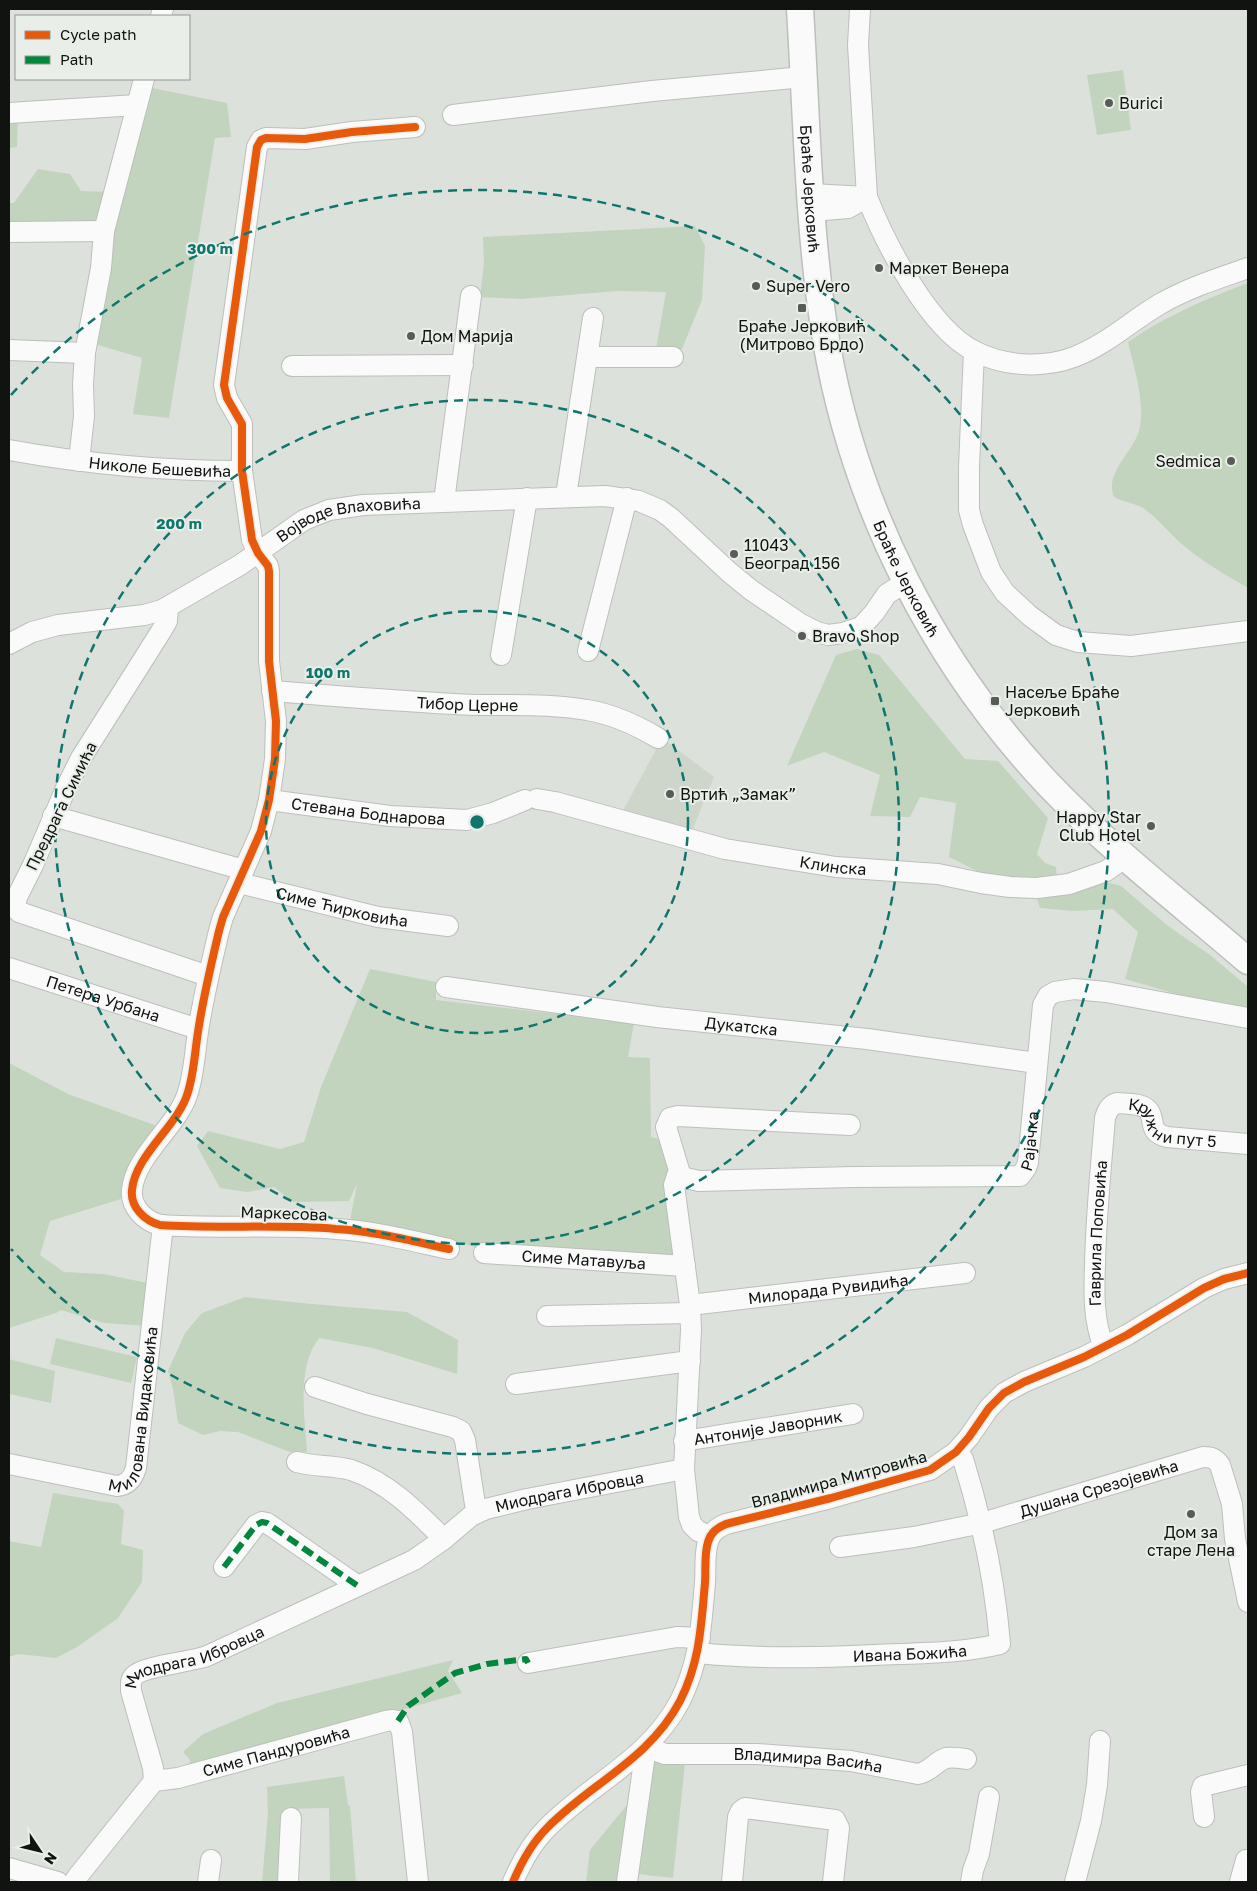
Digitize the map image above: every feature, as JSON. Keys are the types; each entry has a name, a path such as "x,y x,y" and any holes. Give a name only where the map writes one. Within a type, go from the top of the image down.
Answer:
{"main road":[{"name":"Браће Јерковић","path":"800,9 815,255 827,344 845,425 862,480 887,542 906,582 940,642 975,694 1050,786 1126,857 1248,962"}],"street":[{"path":"860,9 858,53 867,197 874,216 899,263 928,308 955,336 974,351 1006,362 1030,364 1056,362 1073,357 1094,348 1161,303 1190,289 1248,268"},
{"path":"453,115 672,89 804,77"},
{"name":"Николе Бешевића","path":"79,461 84,416 83,384 85,353 101,268 104,232 144,80"},
{"path":"9,113 137,105"},
{"path":"198,1029 208,976 221,924 261,831 269,800 276,740 276,721 269,661 268,571 266,563 258,553 252,540 242,471 242,424 227,398 224,385 253,166 258,142 266,138 305,139 352,132 415,127"},
{"path":"812,203 848,208 867,197"},
{"path":"9,232 104,232"},
{"path":"444,501 471,296"},
{"path":"566,496 593,318"},
{"path":"9,350 85,353"},
{"path":"974,351 969,457 969,510 972,525 991,572 1005,593 1030,616 1056,634 1078,642 1131,646 1248,631"},
{"path":"587,357 673,357"},
{"path":"292,366 463,365"},
{"name":"Николе Бешевића","path":"9,450 79,461 143,467 242,471"},
{"name":"Војводе Влаховића","path":"9,644 32,632 58,625 144,615 168,607 214,581 258,553 304,520 321,511 363,504 566,496 605,496 639,500 660,510 685,529 729,572 751,590 800,624 817,632 828,634 843,633 861,627 874,613 887,594 906,582"},
{"path":"501,655 527,498"},
{"path":"588,651 627,498"},
{"name":"Предрага Симића","path":"168,607 167,621 81,758 17,897 15,908 19,912 208,976"},
{"name":"Тибор Церне","path":"272,691 474,705 566,707 613,716 658,738"},
{"name":"Клинска","path":"531,799 555,802 724,849 836,867 938,874 1010,887 1038,888 1069,884 1106,871 1126,857"},
{"name":"Стевана Боднарова","path":"269,800 390,816 467,820 531,799"},
{"name":"Симе Ћирковића","path":"53,816 241,877 378,917 448,926"},
{"name":"Петера Урбана","path":"9,968 198,1029"},
{"name":"Дукатска","path":"446,987 666,1018 867,1039 1037,1062"},
{"name":"Рајачка","path":"677,1176 699,1181 854,1177 1020,1176 1028,1162 1043,1005 1048,996 1065,989 1106,992 1248,1018"},
{"name":"Маркесова","path":"198,1029 187,1096 135,1176 132,1196 133,1204 146,1218 152,1223 163,1225 288,1226 336,1229 406,1239 449,1249"},
{"name":"Кружни пут 5","path":"1105,1118 1109,1109 1115,1103 1142,1106 1150,1112 1154,1130 1162,1136 1248,1144"},
{"path":"513,1882 530,1849 548,1827 646,1747 674,1712 692,1675 699,1645 706,1554 710,1536 698,1531 692,1525 689,1517 684,1469 684,1441 690,1361 690,1309 674,1185 679,1170 666,1127 670,1118 674,1116 850,1126"},
{"name":"Гаврила Поповића","path":"1104,1347 1096,1320 1094,1300 1095,1234 1105,1118"},
{"name":"Милована Видаковића","path":"9,1464 117,1486 123,1486 134,1475 163,1225"},
{"name":"Симе Матавуља","path":"484,1253 685,1266"},
{"name":"Милорада Рувидића","path":"547,1316 690,1309 966,1273"},
{"name":"Владимира Митровића","path":"710,1536 717,1528 726,1524 921,1474 937,1466 956,1452 989,1408 1004,1393 1024,1382 1071,1364 1104,1347 1204,1288 1224,1279 1248,1274"},
{"path":"516,1384 690,1361"},
{"path":"315,1387 367,1404 453,1427 461,1431 465,1440 475,1504 478,1512"},
{"name":"Антоније Јаворник","path":"684,1441 853,1414"},
{"name":"Ивана Божића","path":"699,1645 758,1657 909,1654 1000,1644 997,1602 982,1523 963,1459 956,1452"},
{"name":"Душана Срезојевића","path":"982,1523 1203,1457 1216,1460 1223,1472 1232,1504 1235,1539 1248,1602"},
{"path":"297,1462 351,1470 382,1484 399,1497 444,1539"},
{"name":"Миодрага Ибровца","path":"154,1781 153,1768 131,1691 130,1681 135,1674 143,1670 207,1656 298,1612 414,1560 478,1512 527,1499 684,1469"},
{"path":"224,1567 256,1525 262,1522 267,1523 358,1586"},
{"path":"840,1547 922,1536 982,1523"},
{"path":"528,1663 677,1637 699,1645"},
{"name":"Симе Пандуровића","path":"154,1781 166,1780 225,1766 386,1720 398,1721 402,1732 418,1882"},
{"path":"1075,1882 1097,1785 1100,1741"},
{"path":"627,1882 646,1747"},
{"name":"Владимира Васића","path":"646,1747 665,1754 757,1754 851,1761 918,1774 924,1773 937,1763 948,1758 966,1759"},
{"path":"1204,1817 1201,1792 1204,1786 1248,1775"},
{"path":"74,1882 154,1781"},
{"path":"971,1882 979,1854 989,1797"},
{"path":"732,1882 738,1817 745,1808 832,1819 837,1822 839,1828 833,1882"},
{"path":"288,1882 291,1818"},
{"path":"208,1882 211,1860"},
{"path":"1240,1882 1246,1860"},
{"path":"9,1868 58,1882"}],"shaded area":[{"name":"Вртић „Замак”","path":"662,738 714,777 692,831 623,811"}],"green space":[{"name":"Burici","path":"1123,70 1131,130 1097,135 1087,75"},
{"path":"142,86 227,103 231,137 215,138 169,418 133,414 142,358 88,342 104,232 9,232 9,203 14,203 38,169 70,174 81,191 114,192"},
{"path":"18,112 17,147 9,148 9,113"},
{"path":"695,226 705,246 702,300 682,349 656,349 666,292 617,291 521,299 480,297 484,262 483,237"},
{"path":"1248,283 1248,588 1191,551 1143,508 1114,497 1112,488 1116,471 1136,439 1141,420 1138,386 1128,342 1156,324 1186,309"},
{"path":"857,649 879,655 965,759 998,761 1048,818 1037,854 1045,863 1056,867 1057,880 991,878 949,857 956,803 920,797 910,817 870,816 880,775 824,752 787,766 836,655"},
{"path":"1097,880 1121,886 1168,926 1210,955 1248,987 1248,1009 1221,1007 1125,979 1138,932 1113,909 1073,911 1040,908 1037,898"},
{"path":"370,969 436,982 436,1000 634,1023 628,1057 650,1058 651,1137 665,1141 673,1170 665,1178 681,1258 475,1247 440,1237 350,1221 357,1184 349,1201 293,1202 274,1187 247,1192 220,1188 197,1146 208,1131 280,1149 304,1142 321,1087"},
{"path":"9,1063 68,1094 160,1127 142,1157 121,1199 50,1221 40,1255 64,1272 103,1274 148,1283 146,1326 104,1323 61,1310 9,1328"},
{"path":"245,1297 407,1312 458,1340 457,1374 373,1348 319,1338 307,1363 305,1378 304,1408 307,1452 290,1452 238,1432 220,1431 203,1435 178,1423 173,1389 168,1371 185,1333 202,1313"},
{"path":"56,1338 137,1357 131,1383 50,1364"},
{"path":"9,1359 55,1371 51,1403 9,1394"},
{"path":"53,1493 118,1504 124,1511 121,1544 143,1550 142,1582 118,1618 77,1647 56,1658 18,1654 9,1657 9,1541 41,1547"},
{"path":"453,1660 448,1671 462,1693 189,1769 190,1760 183,1752 203,1734 277,1703"},
{"path":"652,1758 685,1763 673,1878 629,1873 627,1882 586,1882 590,1850 631,1800"},
{"path":"344,1776 348,1805 350,1806 356,1882 330,1882 329,1808 286,1809 279,1882 262,1882 268,1813 267,1787"}],"marked path":[{"path":"224,1567 256,1525 262,1522 267,1523 358,1586"},
{"path":"398,1721 408,1706 455,1673 487,1664 526,1659 528,1663"}],"cycle path":[{"path":"415,127 352,132 305,139 266,138 261,140 257,147 224,385 227,398 242,424 242,471 252,540 258,553 268,566 269,571 269,661 276,721 275,759 269,800 261,831 223,917 219,931 202,1007 188,1092 176,1116 141,1165 135,1177 132,1196 133,1202 144,1217 160,1225 350,1230 449,1249"},
{"path":"513,1882 527,1854 547,1828 582,1797 636,1755 667,1722 680,1701 696,1658 705,1583 706,1552 709,1539 715,1531 726,1524 831,1498 930,1470 956,1452 989,1408 1004,1393 1024,1382 1084,1357 1127,1335 1204,1288 1224,1279 1248,1273"}],"place":[{"name":"Burici","path":"1109,103"},
{"name":"Маркет Венера","path":"879,268"},
{"name":"Super Vero","path":"756,286"},
{"name":"Браће Јерковић (Митрово Брдо)","path":"802,308"},
{"name":"Дом Марија","path":"411,336"},
{"name":"Sedmica","path":"1231,461"},
{"name":"11043 Београд 156","path":"734,554"},
{"name":"Bravo Shop","path":"802,636"},
{"name":"Насеље Браће Јерковић","path":"995,701"},
{"name":"Вртић „Замак”","path":"670,794"},
{"name":"Happy Star Club Hotel","path":"1151,826"},
{"name":"Дом за старе Лена","path":"1191,1514"}]}
